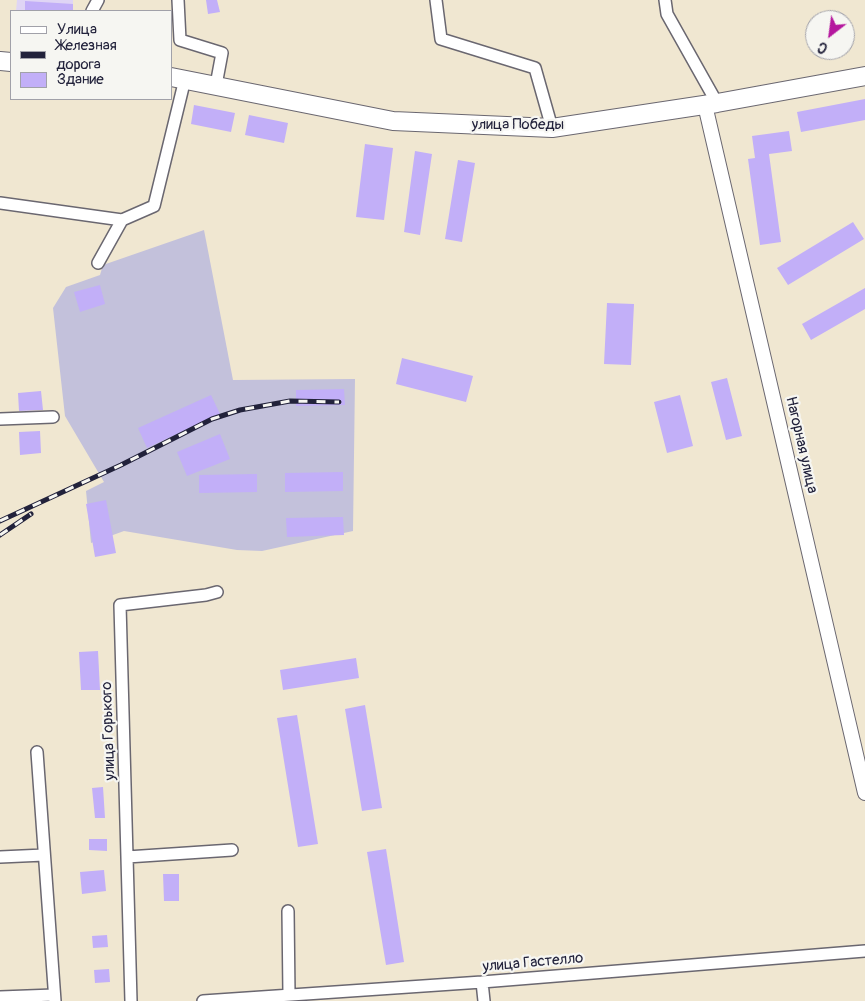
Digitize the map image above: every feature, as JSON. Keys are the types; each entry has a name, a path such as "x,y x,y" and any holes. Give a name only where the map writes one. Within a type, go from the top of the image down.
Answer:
{"main road":[{"name":"улица Победы","path":"178,78 393,121 552,128 711,104 865,76"}],"street":[{"path":"178,0 180,40 222,53 216,85"},
{"path":"436,0 441,39 535,68 552,128"},
{"name":"Нагорная улица","path":"665,0 667,14 711,104 865,793"},
{"path":"0,203 122,220 154,206 178,78"},
{"path":"98,263 122,220"},
{"path":"0,419 53,417"},
{"name":"улица Горького","path":"131,1001 120,605 206,595 217,592"},
{"path":"0,997 54,998 37,752"},
{"path":"127,857 232,850"},
{"path":"0,857 44,854"},
{"path":"287,997 288,911"},
{"name":"улица Гастелло","path":"203,1001 287,997 865,951"},
{"path":"482,982 484,1001"}],"shaded area":[{"path":"17,0 73,0 73,10 16,10"},
{"path":"204,230 233,380 355,379 353,531 262,551 237,550 124,531 91,543 86,491 104,482 65,416 53,308 66,287 100,275 103,265"}],"building":[{"path":"206,0 217,0 220,12 208,14"},
{"path":"25,1 73,4 73,10 25,10"},
{"path":"865,99 865,120 801,132 797,112"},
{"path":"194,105 235,113 231,132 191,124"},
{"path":"249,115 288,123 284,143 245,135"},
{"path":"789,131 792,151 769,154 781,242 760,245 748,159 755,158 752,136"},
{"path":"365,144 393,148 384,220 356,217"},
{"path":"415,151 432,154 420,235 404,232"},
{"path":"458,160 475,163 462,242 445,239"},
{"path":"853,222 864,239 788,285 777,268"},
{"path":"100,285 105,304 80,312 74,292"},
{"path":"865,288 865,309 811,340 802,324"},
{"path":"607,303 634,304 631,365 604,364"},
{"path":"402,358 473,376 466,402 396,384"},
{"path":"727,378 742,436 726,440 711,382"},
{"path":"344,389 345,405 296,406 296,390"},
{"path":"41,391 43,410 19,411 18,393"},
{"path":"211,395 220,414 147,448 138,428"},
{"path":"680,395 693,446 667,453 654,402"},
{"path":"40,431 41,453 20,455 19,432"},
{"path":"220,434 230,459 187,476 177,452"},
{"path":"343,472 343,491 285,492 285,473"},
{"path":"257,474 257,492 199,493 199,475"},
{"path":"106,500 116,553 95,557 86,504"},
{"path":"343,517 344,535 287,537 286,518"},
{"path":"98,651 100,690 81,690 79,652"},
{"path":"356,658 359,678 283,690 280,670"},
{"path":"365,705 382,808 362,811 345,709"},
{"path":"297,715 318,844 298,847 277,718"},
{"path":"103,787 105,818 95,818 92,788"},
{"path":"89,839 107,839 107,851 89,850"},
{"path":"386,849 404,962 386,965 367,852"},
{"path":"104,870 106,891 82,894 80,872"},
{"path":"163,874 179,874 179,901 164,901"},
{"path":"107,935 108,947 93,948 92,936"},
{"path":"109,969 110,982 95,983 94,970"}],"railway":[{"path":"0,521 121,465 212,419 240,410 290,401 339,402"},
{"path":"0,535 31,514"}]}
